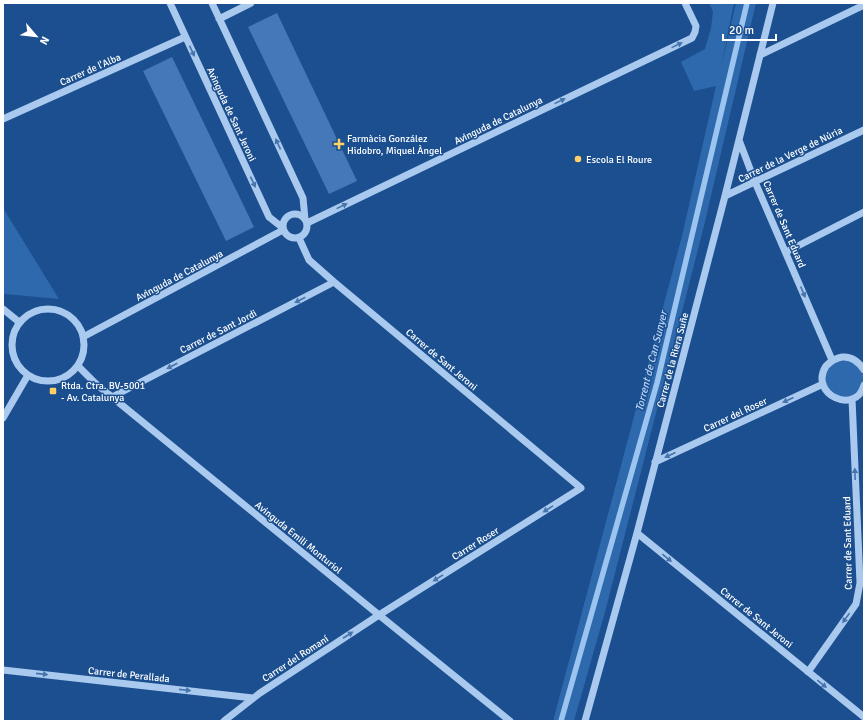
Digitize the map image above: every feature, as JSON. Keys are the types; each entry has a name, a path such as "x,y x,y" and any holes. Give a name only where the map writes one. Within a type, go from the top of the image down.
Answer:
{"street":[{"name":"Avinguda de Sant Jeroni","path":"170,3 269,217 283,229"},
{"path":"212,3 303,198 307,227 306,232 300,238 295,239 286,235 283,229 284,220 289,216 293,214 300,215 306,221"},
{"path":"219,18 251,3"},
{"name":"Avinguda de Catalunya","path":"306,221 692,38 696,26 685,3"},
{"name":"Carrer de la Riera Suñe","path":"585,721 637,533 725,196 773,3"},
{"path":"760,55 864,4"},
{"name":"Carrer de l'Alba","path":"3,119 186,37"},
{"name":"Carrer de la Verge de Núria","path":"725,196 864,130"},
{"name":"Carrer de Sant Eduard","path":"739,140 755,182 832,360"},
{"path":"786,252 864,212"},
{"name":"Avinguda de Catalunya","path":"83,337 283,229"},
{"name":"Carrer de Sant Jeroni","path":"300,238 309,260 581,488"},
{"name":"Carrer de Sant Jordi","path":"112,397 334,282"},
{"path":"44,308 56,309 72,317 80,326 83,337 85,345 83,357 78,366 64,378 50,382 37,380 28,375 22,370 15,360 12,351 12,338 19,322 35,311 44,308"},
{"path":"3,309 19,322"},
{"path":"863,365 854,359 847,357 840,357 832,360 823,372 823,384 826,391 833,397 840,400 852,399 864,388"},
{"name":"Avinguda Emili Monturiol","path":"78,366 112,397 510,721"},
{"path":"3,418 28,375"},
{"name":"Carrer del Roser","path":"655,462 823,384"},
{"name":"Carrer de Sant Eduard","path":"808,672 856,604 862,583 852,399"},
{"name":"Carrer Roser","path":"379,615 581,488"},
{"name":"Carrer de Sant Jeroni","path":"637,533 864,717"},
{"name":"Carrer del Romaní","path":"224,721 254,698 379,615"},
{"name":"Carrer de Perallada","path":"3,670 254,698"}],"shaded area":[{"path":"709,3 734,3 721,67 736,3 756,3 704,226 605,612 574,721 553,721 682,236 716,86 694,91 681,62 705,49 711,28 713,12"},
{"path":"3,208 59,299 3,293"},
{"path":"847,357 864,369 864,386 847,400 826,391 823,372 827,365"}],"building":[{"path":"277,13 357,181 329,194 248,27"},
{"path":"172,57 254,227 226,241 143,71"}],"waterway":[{"name":"Torrent de Can Sunyer","path":"561,721 657,383 747,3"}],"place":[{"name":"Farmàcia González Hidobro, Miquel Àngel","path":"339,144"},
{"name":"Escola El Roure","path":"578,159"},
{"name":"Rtda. Ctra. BV-5001 - Av. Catalunya","path":"53,391"}]}
